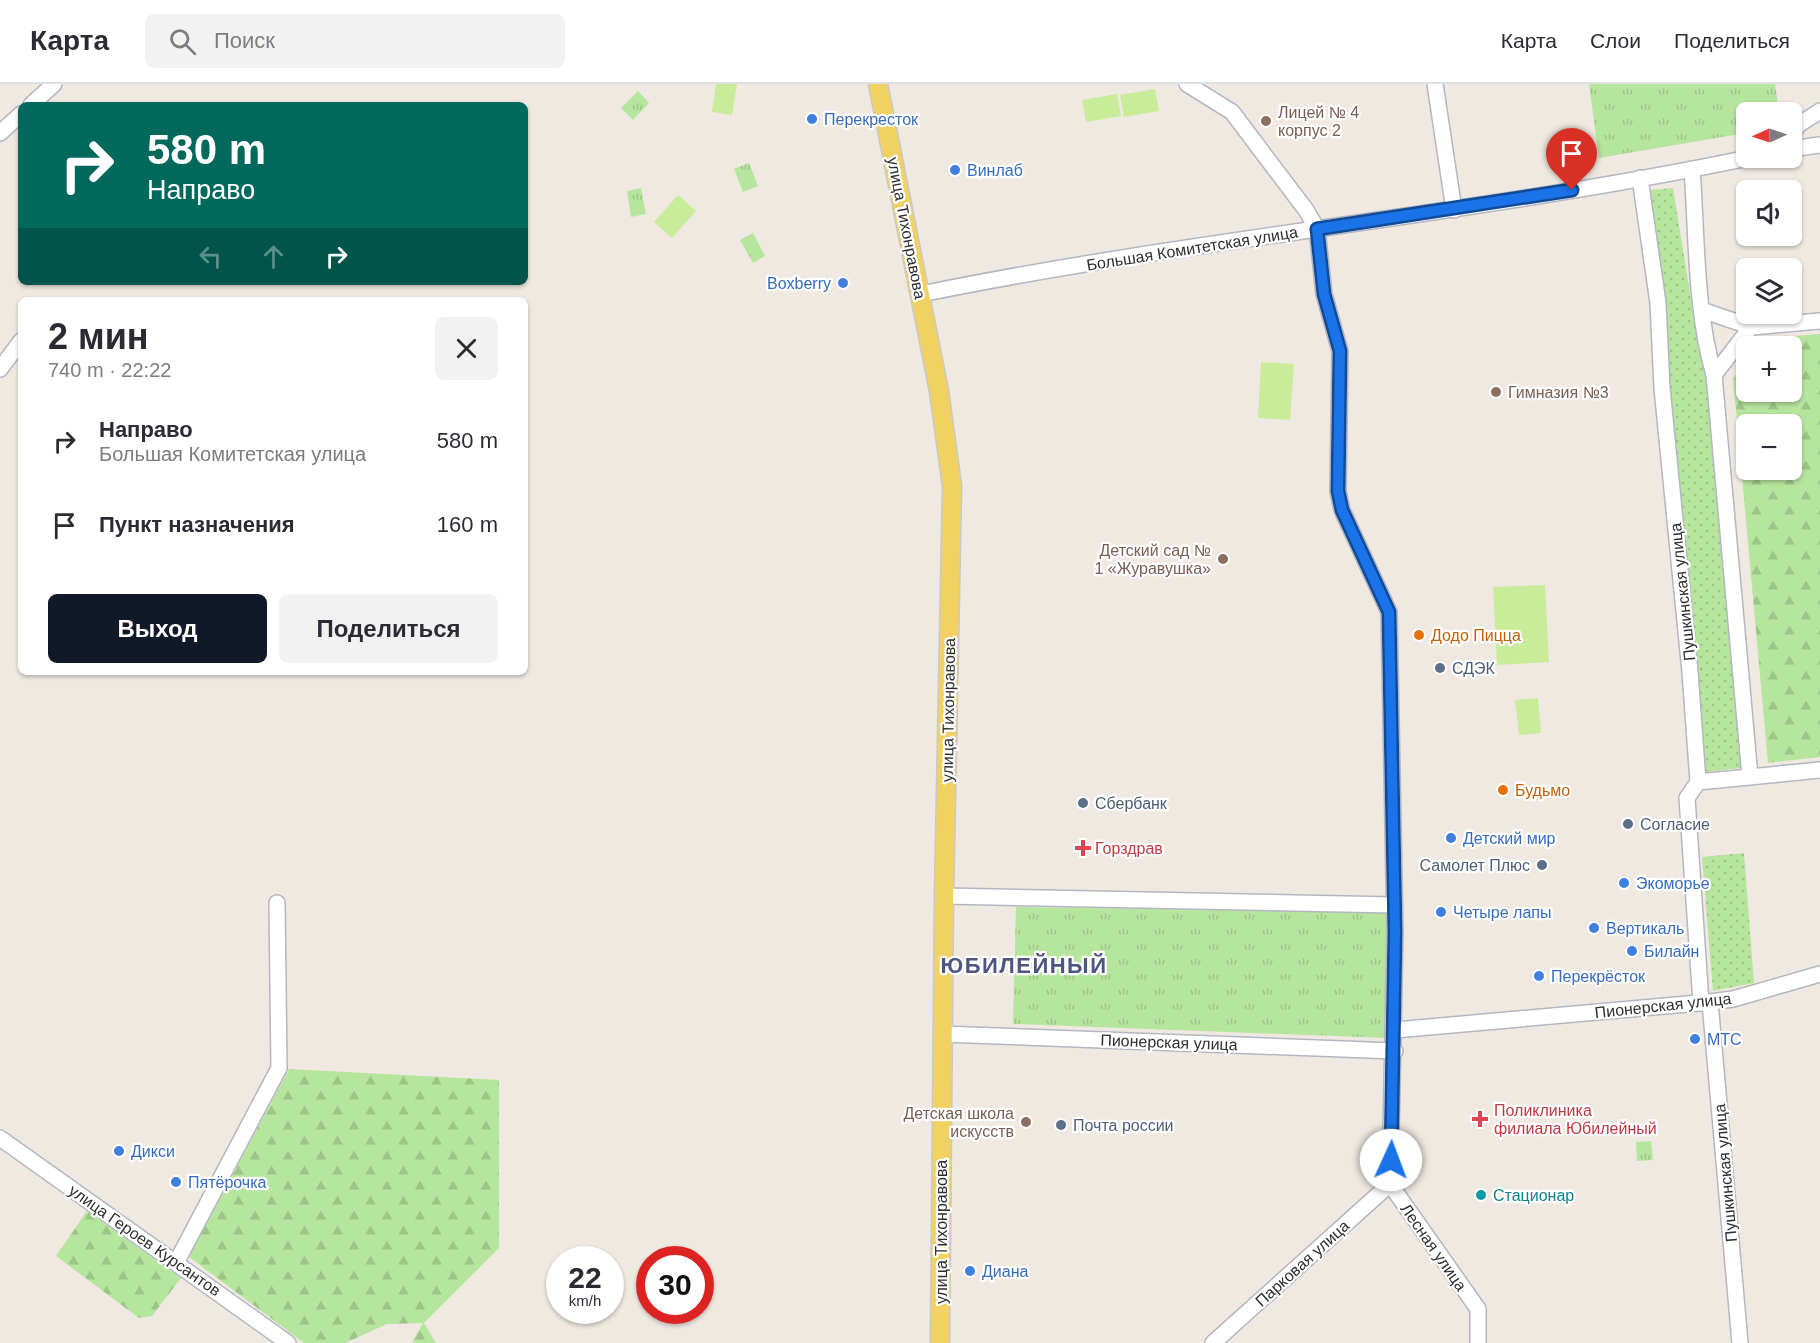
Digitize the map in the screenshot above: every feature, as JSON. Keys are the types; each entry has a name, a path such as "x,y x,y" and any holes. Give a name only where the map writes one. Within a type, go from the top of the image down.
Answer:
{"main road":[{"name":"улица Тихонравова","path":"878,84 939,391 952,486 944,896 940,1343"}],"street":[{"path":"1187,84 1232,112 1306,210 1317,229 1324,294 1340,351 1338,491 1342,510 1389,612 1395,1030 1390,1184"},
{"path":"1435,84 1454,210"},
{"path":"34,102 47,86"},
{"path":"1802,122 1820,111"},
{"path":"0,133 18,117"},
{"path":"1802,147 1820,145"},
{"name":"Большая Комитетская улица","path":"921,294 1100,261 1454,210 1736,160"},
{"path":"1692,169 1702,310 1706,346 1714,375 1750,777"},
{"name":"Пушкинская улица","path":"1640,178 1658,303 1662,388 1690,672 1698,782 1687,798 1740,1343"},
{"path":"1702,310 1751,327 1820,321"},
{"path":"1714,375 1751,327"},
{"path":"0,369 18,345"},
{"path":"1698,782 1820,770"},
{"path":"944,896 1394,904"},
{"path":"177,1261 279,1068 277,903"},
{"name":"Пионерская улица","path":"1395,1030 1706,1003 1751,995 1820,974"},
{"name":"Пионерская улица","path":"943,1034 1395,1051"},
{"name":"улица Героев Курсантов","path":"0,1138 177,1261 288,1343"},
{"name":"Парковая улица","path":"1213,1343 1390,1184"},
{"name":"Лесная улица","path":"1390,1184 1478,1309 1479,1343"}],"green space":[{"path":"716,84 737,84 732,115 712,112"},
{"path":"1589,84 1775,84 1778,102 1736,102 1736,135 1599,158"},
{"path":"1155,89 1159,111 1124,117 1120,95"},
{"path":"638,91 649,103 633,120 621,108"},
{"path":"1117,94 1121,116 1086,122 1082,100"},
{"path":"749,163 758,186 743,192 734,169"},
{"path":"641,188 646,214 631,217 627,191"},
{"path":"1673,188 1697,336 1709,381 1741,768 1704,772 1669,389 1665,300 1650,190"},
{"path":"678,195 696,211 672,238 654,222"},
{"path":"753,233 765,256 753,263 740,240"},
{"path":"1820,334 1820,757 1768,763 1742,480 1802,480 1802,414 1736,414 1733,378 1736,375 1736,402 1802,402 1802,336 1794,336"},
{"path":"1261,362 1294,364 1290,420 1258,418"},
{"path":"1545,585 1549,662 1497,665 1493,587"},
{"path":"1538,698 1541,733 1519,735 1515,700"},
{"path":"1744,853 1754,983 1713,991 1702,857"},
{"path":"1016,907 1389,912 1387,1038 1013,1024"},
{"path":"289,1069 499,1080 499,1248 424,1323 436,1343 414,1343 413,1340 423,1323 387,1324 345,1343 304,1343 189,1257"},
{"path":"1651,1141 1653,1160 1637,1161 1636,1142"},
{"path":"87,1211 181,1278 152,1316 139,1318 56,1256"}],"place":[{"name":"Перекресток","path":"812,119"},
{"name":"Лицей № 4 корпус 2","path":"1266,121"},
{"name":"Винлаб","path":"955,170"},
{"name":"Boxberry","path":"843,283"},
{"name":"Гимназия №3","path":"1496,392"},
{"name":"Детский сад № 1 «Журавушка»","path":"1223,559"},
{"name":"Додо Пицца","path":"1419,635"},
{"name":"СДЭК","path":"1440,668"},
{"name":"Будьмо","path":"1503,790"},
{"name":"Сбербанк","path":"1083,803"},
{"name":"Согласие","path":"1628,824"},
{"name":"Детский мир","path":"1451,838"},
{"name":"Горздрав","path":"1083,848"},
{"name":"Самолет Плюс","path":"1542,865"},
{"name":"Экоморье","path":"1624,883"},
{"name":"Четыре лапы","path":"1441,912"},
{"name":"Вертикаль","path":"1594,928"},
{"name":"Билайн","path":"1632,951"},
{"name":"Перекрёсток","path":"1539,976"},
{"name":"МТС","path":"1695,1039"},
{"name":"Поликлиника филиала Юбилейный","path":"1480,1119"},
{"name":"Детская школа искусств","path":"1026,1122"},
{"name":"Почта россии","path":"1061,1125"},
{"name":"Дикси","path":"119,1151"},
{"name":"Пятёрочка","path":"176,1182"},
{"name":"Стационар","path":"1481,1195"},
{"name":"Диана","path":"970,1271"}],"district":[{"name":"ЮБИЛЕЙНЫЙ","path":"1024,965"}],"route":[{"path":"1391,1160 1395,1051 1395,932 1392,887 1389,612 1342,510 1338,491 1340,351 1324,294 1317,229 1454,210 1572,190"}]}
